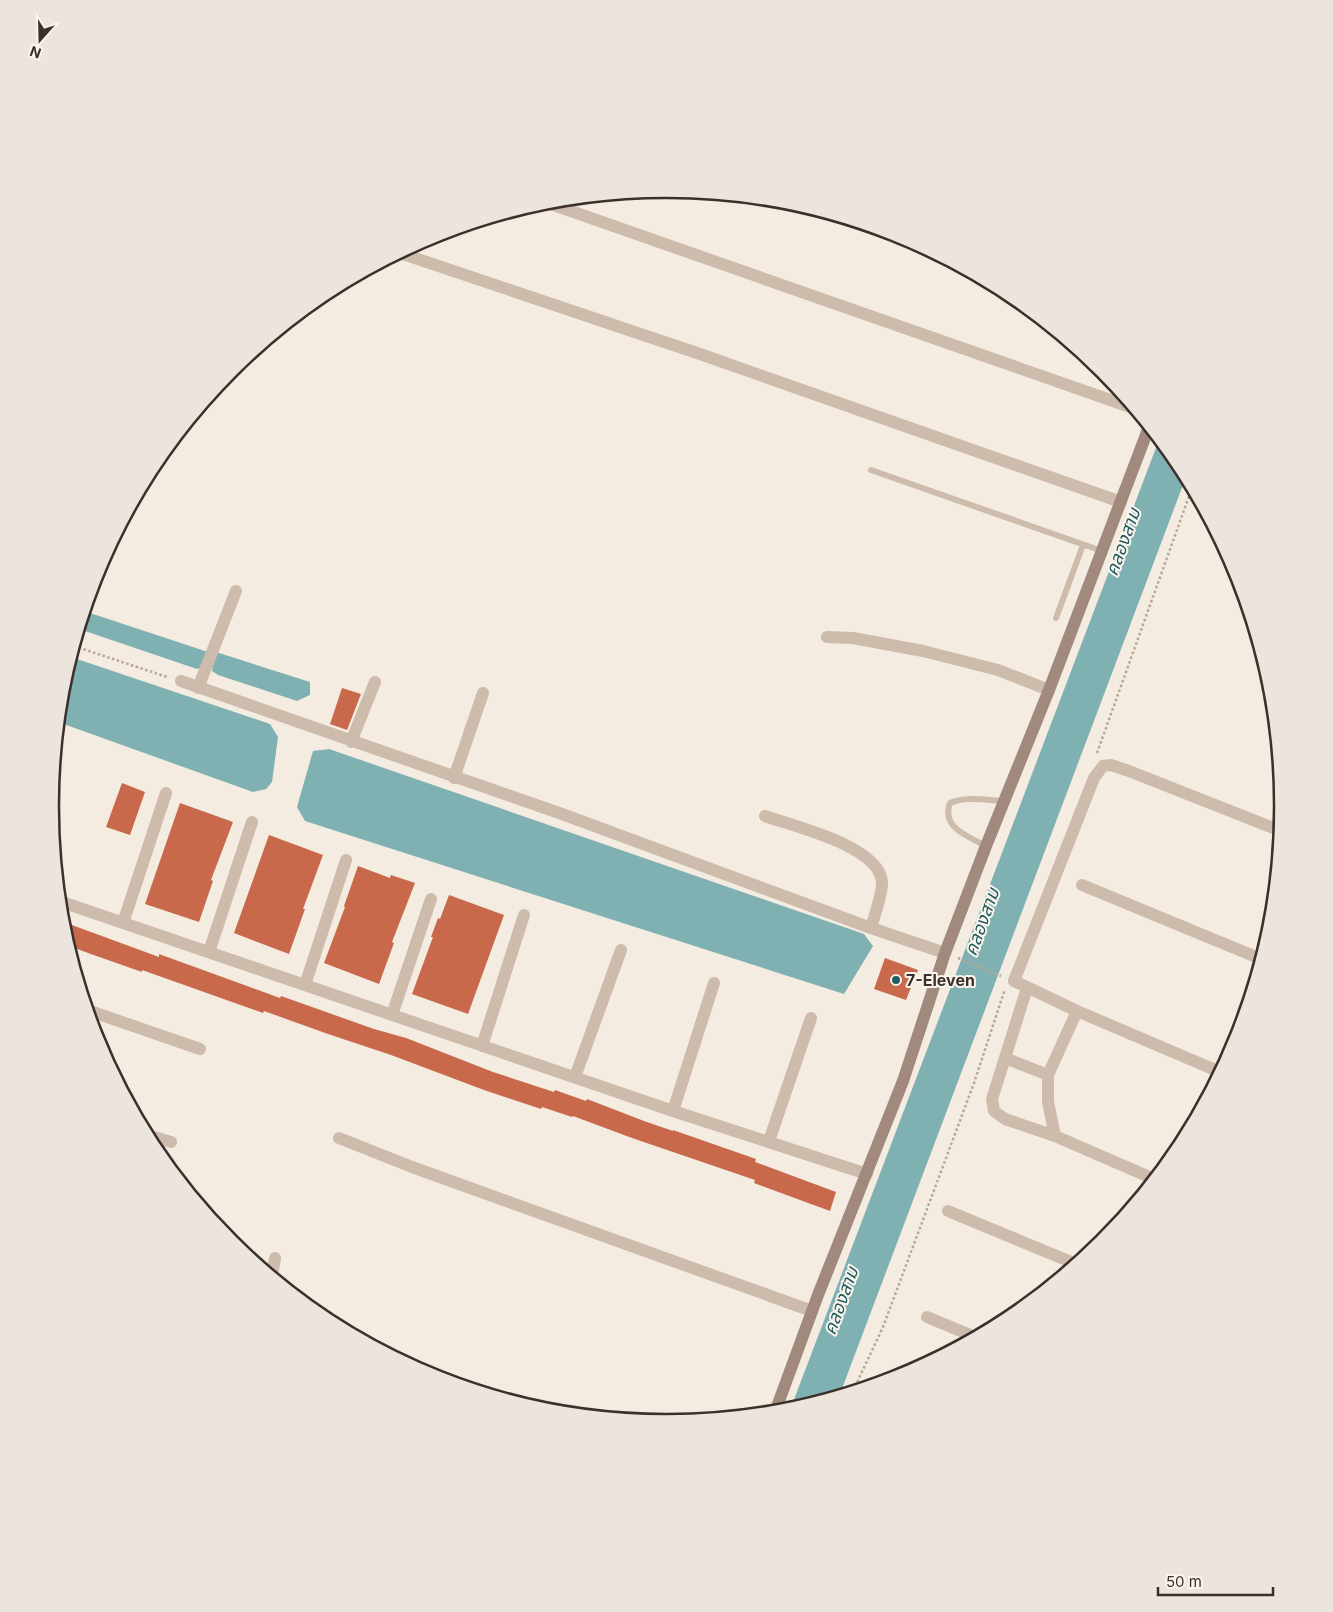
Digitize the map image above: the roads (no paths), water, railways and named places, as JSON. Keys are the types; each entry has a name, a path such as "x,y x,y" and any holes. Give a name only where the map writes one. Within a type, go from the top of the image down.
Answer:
{"street":[{"path":"561,208 1122,404"},
{"path":"409,256 700,354 1121,502"},
{"path":"778,1403 812,1311 903,1081 945,953 1147,434"},
{"path":"198,688 236,591"},
{"path":"827,637 853,638 933,653 998,670 1049,690"},
{"path":"181,681 571,818 871,928 945,953"},
{"path":"352,742 375,682"},
{"path":"454,778 483,693"},
{"path":"1214,1070 1077,1011 1014,981 1094,778 1103,766 1111,765 1129,771 1273,828"},
{"path":"123,923 166,793"},
{"path":"765,816 844,843 866,857 877,870 882,882 871,928"},
{"path":"209,952 252,822"},
{"path":"305,985 346,860"},
{"path":"1082,885 1255,957"},
{"path":"392,1015 431,899"},
{"path":"67,904 482,1046 867,1174"},
{"path":"482,1046 524,915"},
{"path":"575,1077 622,950"},
{"path":"673,1110 714,983"},
{"path":"1027,988 992,1099 994,1111 1005,1118 1055,1136 1148,1177"},
{"path":"1055,1136 1048,1102 1048,1075 1077,1011"},
{"path":"95,1013 200,1049"},
{"path":"769,1141 811,1018"},
{"path":"1005,1058 1048,1075"},
{"path":"157,1138 170,1142"},
{"path":"339,1138 421,1170 812,1311"},
{"path":"948,1211 1069,1261"},
{"path":"273,1269 275,1258"},
{"path":"927,1317 967,1334"}],"lane":[{"path":"871,470 1102,551"},
{"path":"1056,618 1083,545"},
{"path":"986,846 957,830 949,822 946,812 950,803 957,800 1004,801"}],"water":[{"name":"คลองสาม","path":"1157,446 1183,485 843,1387 794,1400"},
{"path":"90,613 208,652 206,665 197,669 85,631"},
{"path":"216,652 310,682 310,695 297,701 218,675 212,671"},
{"path":"77,659 270,724 278,737 272,782 266,789 253,792 64,724"},
{"path":"329,749 864,934 873,946 844,994 305,821 297,807 313,751"}],"place":[{"name":"7-Eleven","path":"896,980"}]}
